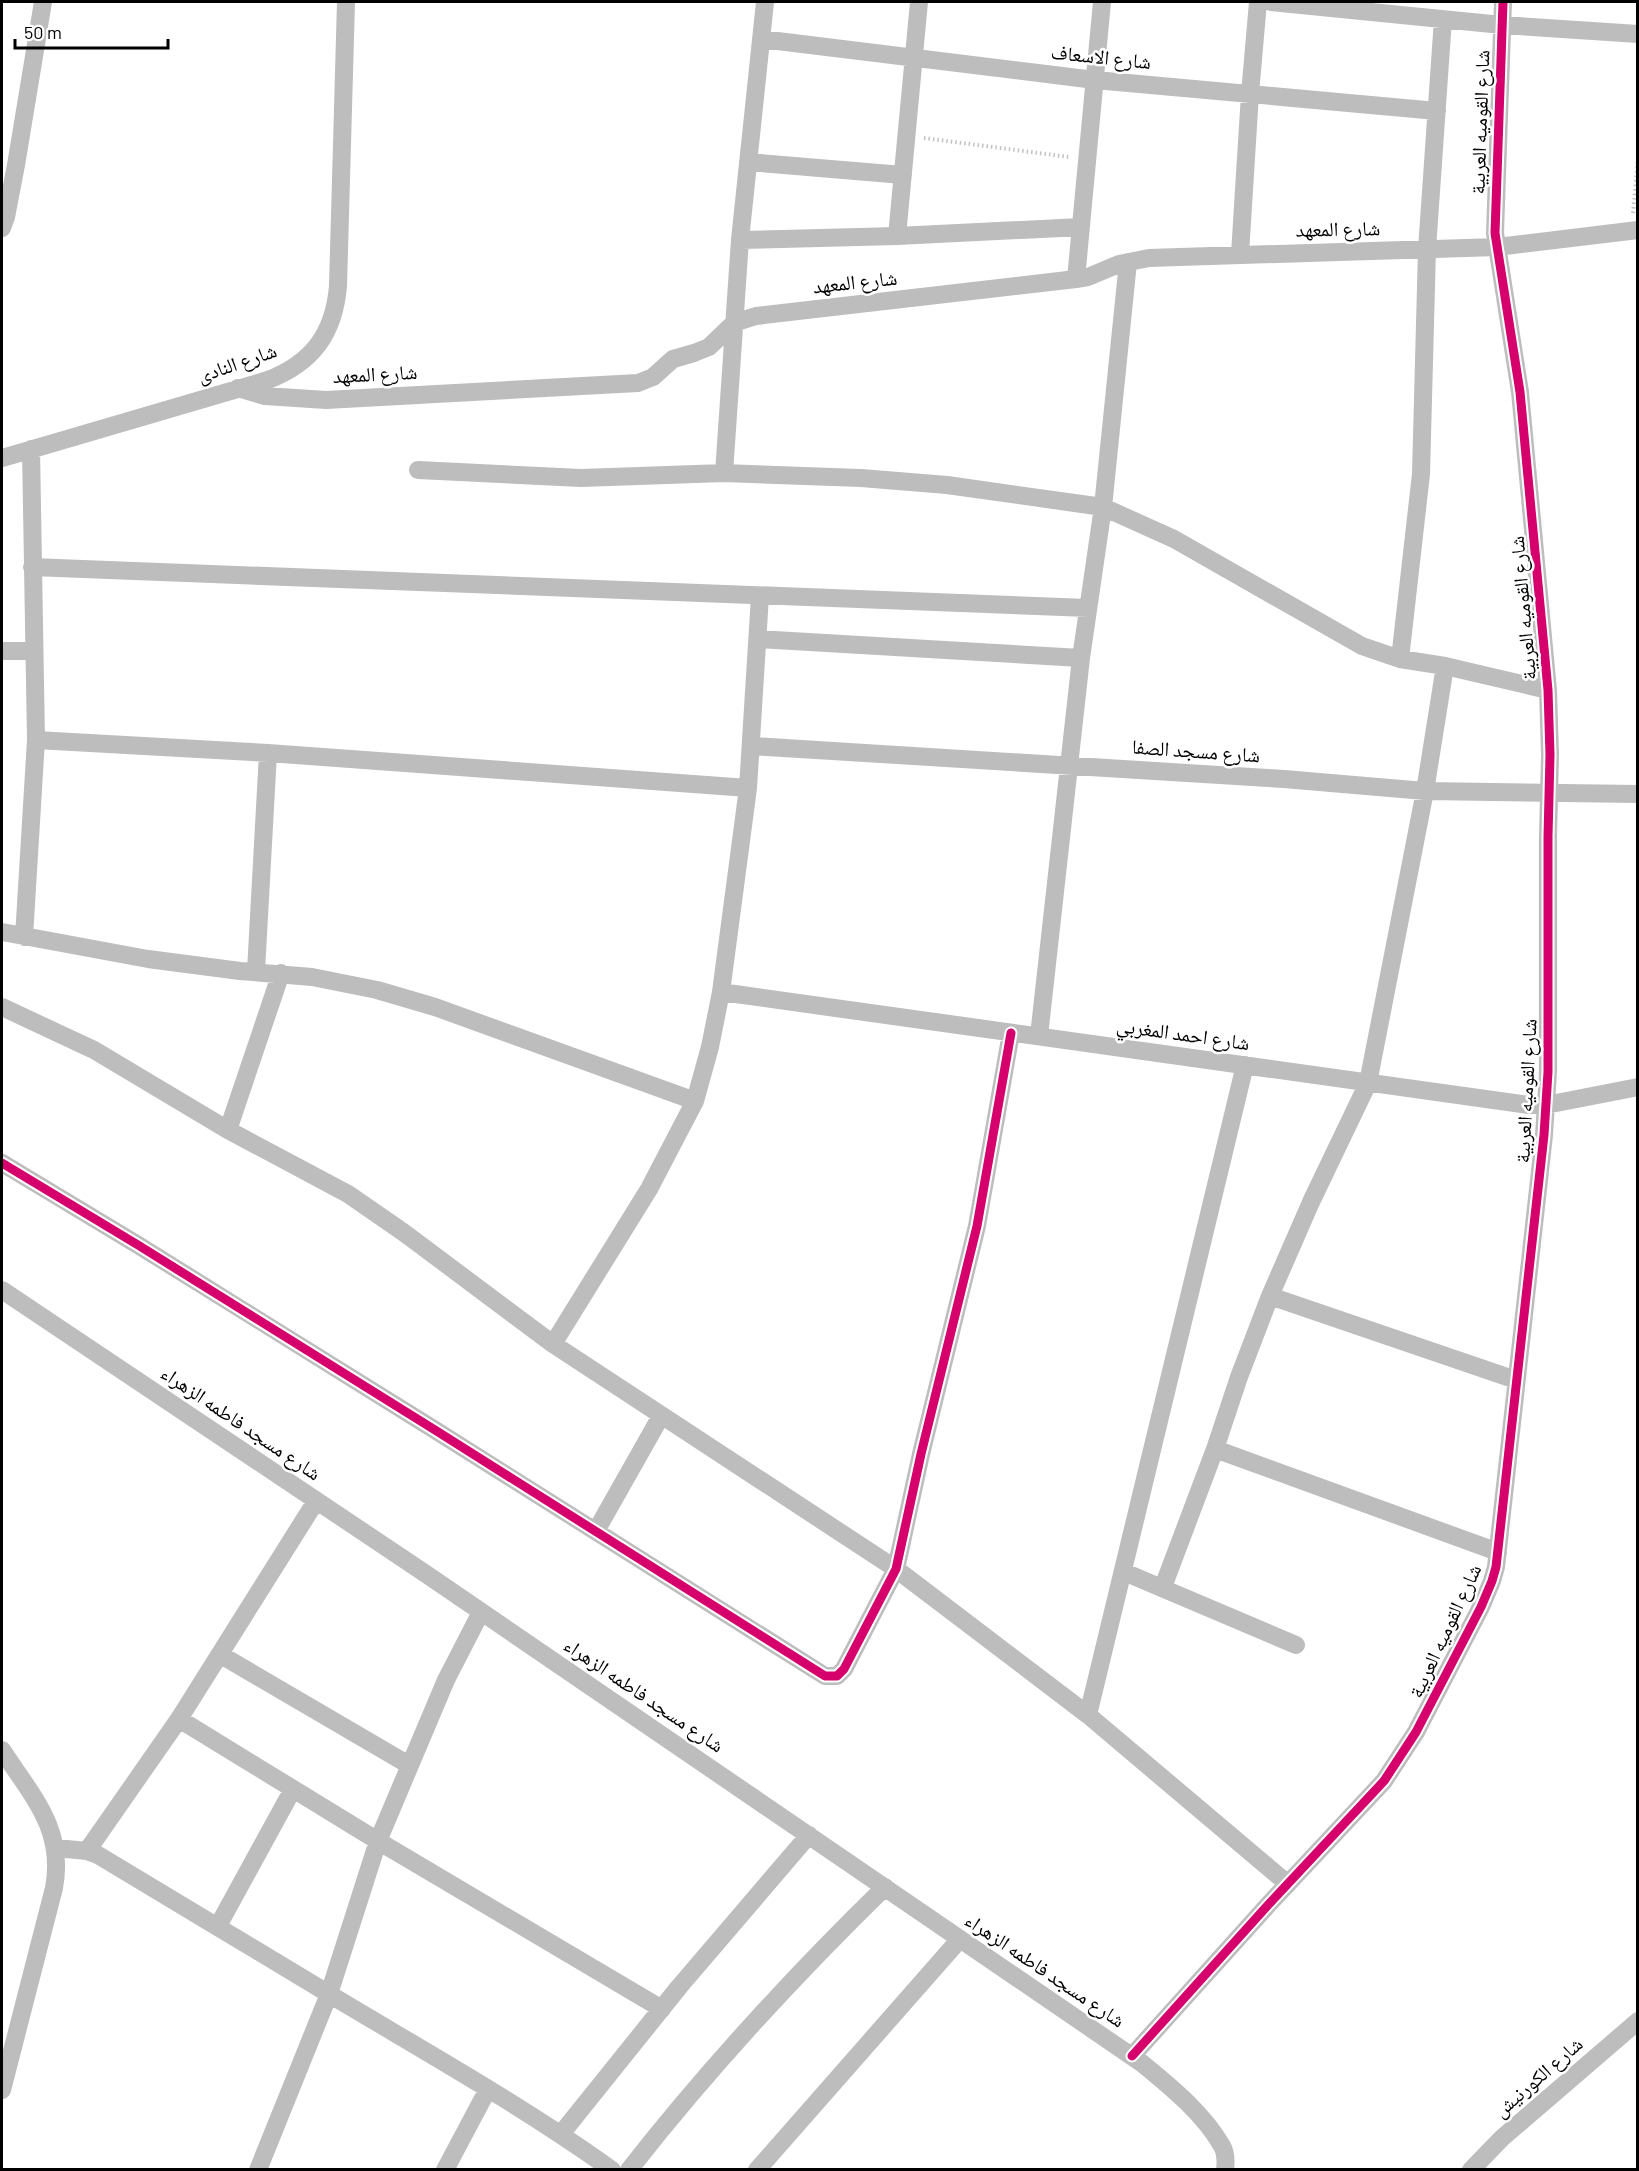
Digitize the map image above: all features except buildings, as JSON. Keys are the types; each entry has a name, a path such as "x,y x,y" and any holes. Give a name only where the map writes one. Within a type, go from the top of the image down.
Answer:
{"street":[{"path":"2,228 6,217 9,163 43,2"},
{"name":"شارع النادى","path":"2,458 283,374 298,365 322,341 334,315 338,286 346,2"},
{"path":"724,473 740,240 765,2"},
{"path":"897,236 919,2"},
{"path":"1076,279 1102,2"},
{"path":"1240,254 1258,2"},
{"path":"1271,2 1502,25 1638,34"},
{"name":"شارع القوميه العربية","path":"1132,2056 1288,1884 1368,1800 1408,1747 1492,1581 1498,1552 1546,1105 1550,793 1548,690 1520,392 1497,247 1495,214 1503,2"},
{"path":"1400,658 1421,474 1427,249 1443,19"},
{"name":"شارع الاسعاف","path":"761,39 1095,80 1437,111"},
{"path":"748,162 903,176"},
{"path":"740,240 897,236 1081,227"},
{"name":"شارع المعهد","path":"238,388 265,396 326,400 638,383 654,377 673,359 709,346 734,323 756,316 1076,279 1088,277 1128,262 1149,258 1497,247 1634,231"},
{"path":"1039,1036 1081,658 1103,507 1128,262"},
{"path":"24,937 36,740 31,449"},
{"path":"418,470 581,478 724,473 861,478 947,485 1103,507 1174,539 1362,646 1400,658 1548,690"},
{"path":"32,567 1088,608"},
{"path":"553,1344 649,1189 695,1101 710,1047 721,992 748,788 760,596"},
{"path":"758,639 1081,658"},
{"path":"2,651 34,651"},
{"path":"1163,1587 1270,1296 1311,1202 1368,1083 1425,791 1445,666"},
{"path":"36,740 268,753 748,788"},
{"name":"شارع مسجد الصفا","path":"752,746 1284,779 1425,791 1638,794"},
{"path":"255,971 268,753"},
{"path":"2,932 148,959 281,973 348,983 407,998 695,1101"},
{"path":"228,1130 281,973"},
{"name":"شارع احمد المغربي","path":"721,992 1529,1105 1546,1105 1638,1087"},
{"path":"2,1007 94,1050 228,1130 348,1194 404,1232 553,1344 896,1569 1088,1715 1288,1884"},
{"path":"2,1163 138,1245 825,1676 837,1676 844,1669 896,1569 921,1454 977,1226 1011,1033"},
{"path":"1088,1715 1245,1065"},
{"name":"شارع مسجد فاطمه الزهراء","path":"2,1290 481,1612 1132,2056 1164,2081 1204,2123 1222,2147 1225,2169"},
{"path":"1270,1296 1516,1380"},
{"path":"596,1531 661,1416"},
{"path":"1215,1449 1498,1552"},
{"path":"87,1851 221,1656 316,1501"},
{"path":"1124,1572 1296,1645"},
{"path":"258,2169 329,1994 378,1841 446,1680 481,1612"},
{"path":"221,1656 409,1765"},
{"path":"179,1719 378,1841 662,2009"},
{"path":"2,1750 46,1819 56,1848 57,1863 54,1888 2,2090"},
{"path":"218,1926 293,1789"},
{"path":"561,2134 662,2009 809,1835"},
{"path":"56,1848 87,1851 98,1855 488,2089 612,2169"},
{"path":"629,2169 706,2075 754,2022 829,1941 885,1887"},
{"path":"757,2169 960,1939"},
{"name":"شارع الكورنيش","path":"1471,2169 1502,2138 1638,2021"},
{"path":"445,2169 488,2089"}],"path":[{"path":"906,136 1087,159"},
{"path":"1634,231 1638,160"}],"cycle path":[{"path":"1132,2056 1384,1781 1416,1732 1481,1607 1496,1567 1544,1135 1548,1072 1550,755 1548,690 1520,392 1495,233 1503,2"},
{"path":"2,1163 435,1430 825,1676 837,1676 844,1669 896,1569 921,1454 977,1226 1011,1033"}]}
